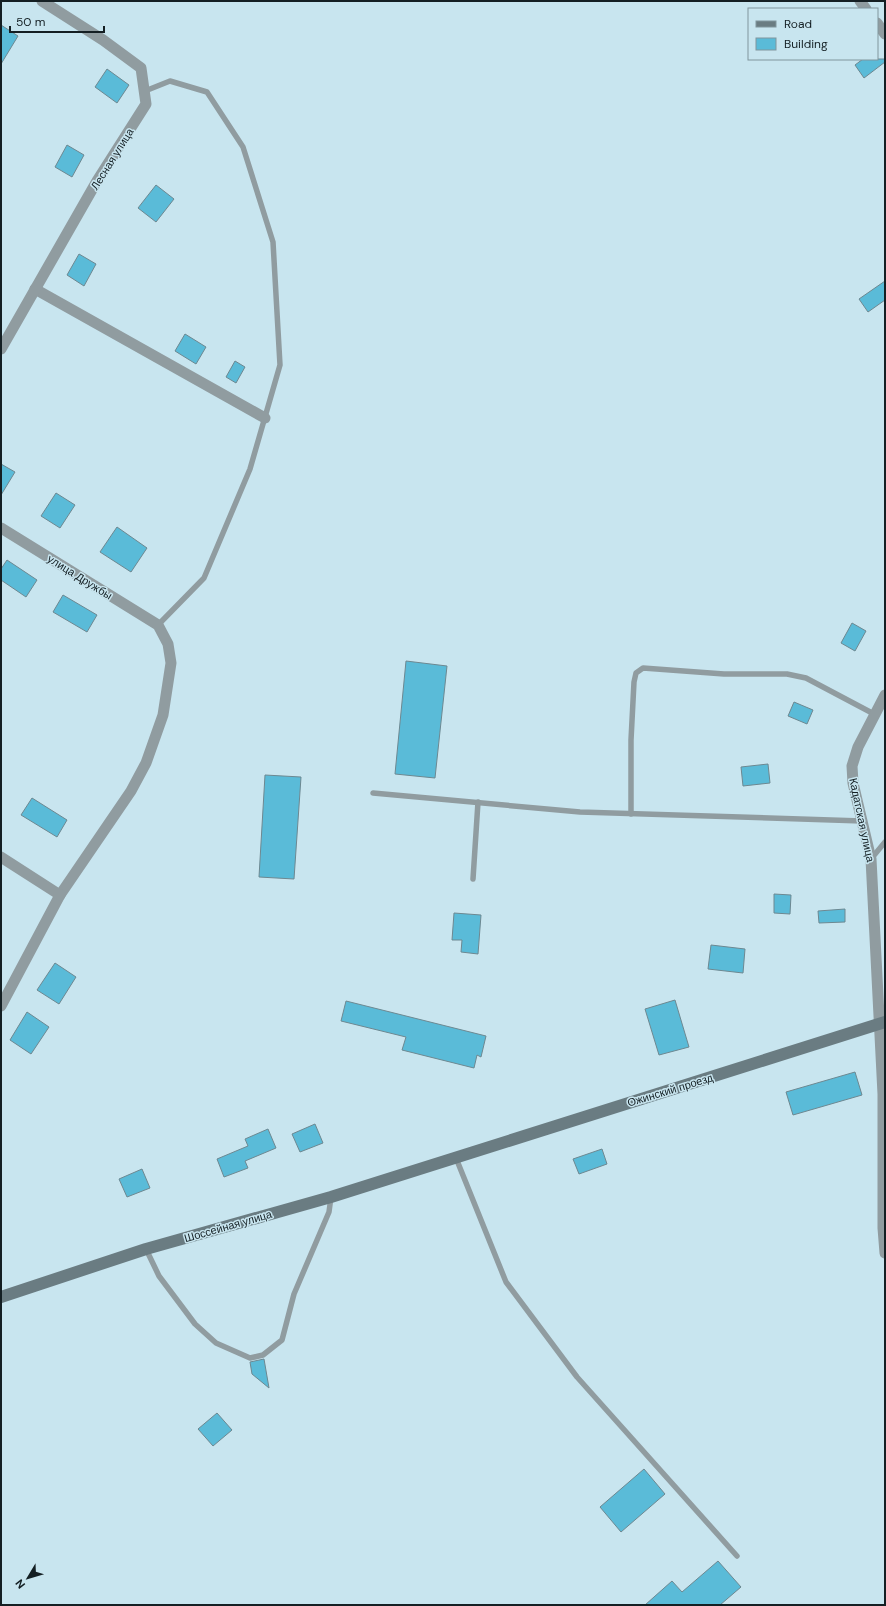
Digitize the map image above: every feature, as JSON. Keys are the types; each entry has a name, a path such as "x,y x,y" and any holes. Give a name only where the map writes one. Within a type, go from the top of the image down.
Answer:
{"main road":[{"name":"Ожинский проезд","path":"456,1157 882,1023"},
{"name":"Шоссейная улица","path":"1,1297 146,1249 331,1197 456,1157"}],"street":[{"name":"Лесная улица","path":"1,350 97,181 146,104 141,68 103,40 42,1"},
{"path":"878,24 885,34"},
{"path":"36,289 265,418"},
{"name":"улица Дружбы","path":"1,528 158,625"},
{"path":"1,1006 60,895 131,792 146,763 161,722 171,663 168,644 158,625"},
{"name":"Кадатская улица","path":"885,695 858,747 852,766 853,783 871,859 882,1023 883,1228 885,1253"},
{"path":"1,857 60,895"}],"lane":[{"path":"145,91 170,81 207,92 243,147 273,242 280,365 250,469 204,578 158,625"},
{"path":"631,814 631,740 634,682 636,673 643,668 724,674 787,674 806,678 874,714"},
{"path":"373,793 580,812 862,821"},
{"path":"473,879 478,802"},
{"path":"871,859 885,842"},
{"path":"456,1157 506,1282 577,1378 737,1556"},
{"path":"146,1249 159,1276 195,1324 216,1343 250,1358 263,1355 282,1340 294,1294 329,1212 331,1197"}],"building":[{"path":"1,25 18,36 1,64"},
{"path":"885,59 885,62 864,78 855,65 862,60"},
{"path":"107,69 129,85 117,103 95,87"},
{"path":"67,145 84,155 72,177 55,167"},
{"path":"156,185 174,199 156,222 138,208"},
{"path":"79,254 96,264 84,286 67,275"},
{"path":"885,281 885,300 868,312 859,299"},
{"path":"185,334 206,347 196,364 175,351"},
{"path":"235,361 245,367 236,383 226,377"},
{"path":"1,464 15,472 1,495"},
{"path":"56,493 75,505 60,528 41,516"},
{"path":"117,527 147,548 131,572 100,552"},
{"path":"7,560 37,580 26,597 1,580 1,569"},
{"path":"63,595 97,615 87,632 53,612"},
{"path":"852,623 866,631 855,651 841,643"},
{"path":"406,661 447,666 435,778 395,774"},
{"path":"794,702 813,710 807,724 788,716"},
{"path":"768,764 770,783 743,786 741,767"},
{"path":"265,775 301,777 294,879 259,877"},
{"path":"32,798 67,820 57,837 21,815"},
{"path":"774,894 791,895 790,914 774,913"},
{"path":"845,909 845,922 819,923 818,911"},
{"path":"454,913 481,915 478,954 461,952 462,940 452,940"},
{"path":"711,945 745,949 743,973 708,969"},
{"path":"55,963 76,977 59,1004 37,990"},
{"path":"675,1000 689,1047 659,1055 645,1009"},
{"path":"346,1001 486,1036 481,1057 477,1055 474,1068 402,1050 406,1037 341,1021"},
{"path":"27,1012 49,1027 31,1054 10,1040"},
{"path":"855,1072 862,1095 793,1115 786,1092"},
{"path":"315,1124 323,1143 300,1152 292,1134"},
{"path":"268,1129 276,1148 245,1161 248,1168 224,1177 217,1159 248,1146 245,1139"},
{"path":"602,1149 607,1164 579,1174 573,1159"},
{"path":"142,1169 150,1188 127,1197 119,1179"},
{"path":"264,1359 269,1388 252,1374 250,1362"},
{"path":"217,1413 232,1430 213,1446 198,1429"},
{"path":"644,1469 665,1494 621,1532 600,1507"},
{"path":"718,1561 741,1587 720,1605 645,1605 672,1581 682,1592"}]}
